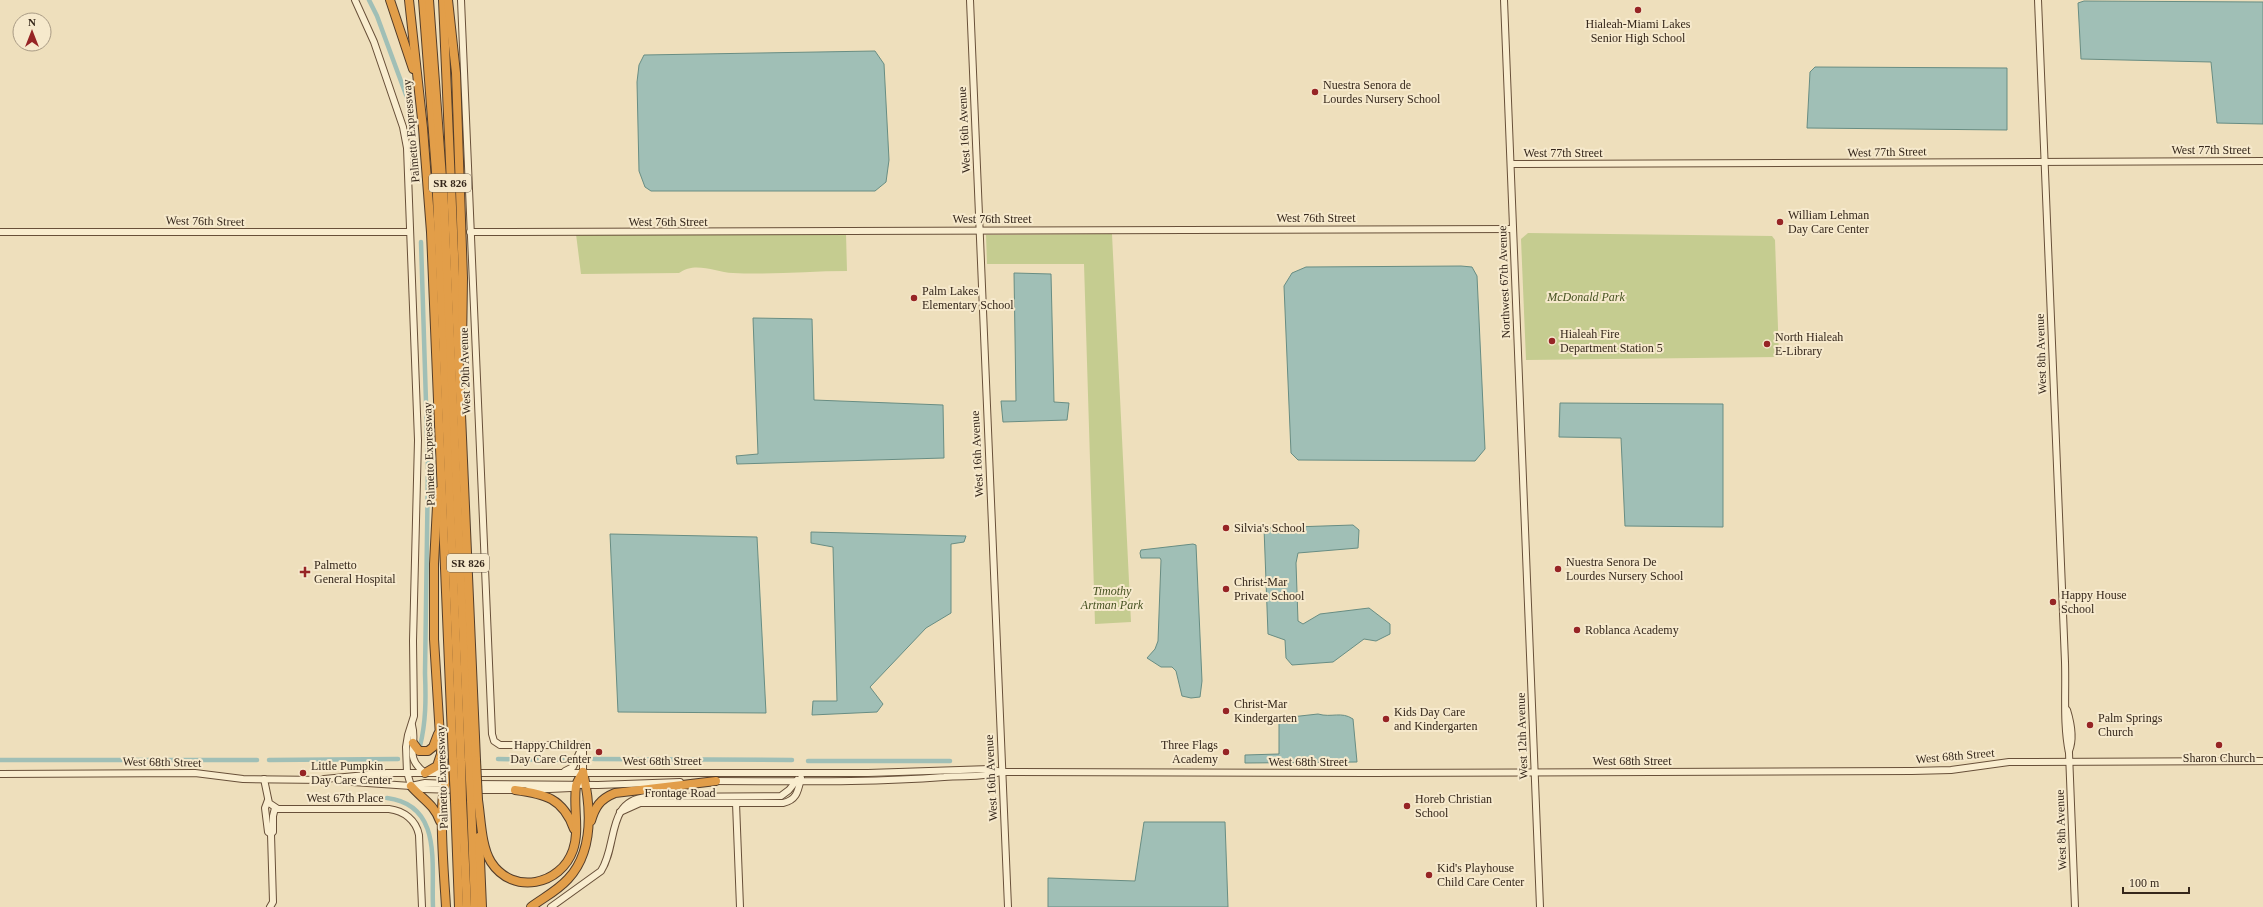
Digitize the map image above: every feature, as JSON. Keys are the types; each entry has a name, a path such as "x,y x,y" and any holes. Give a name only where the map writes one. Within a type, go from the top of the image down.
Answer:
{"highway":[{"path":"390,0 403,36 419,89"},
{"name":"Palmetto Expressway","path":"409,0 419,89 431,232 459,800 459,907"},
{"path":"414,0 436,195"},
{"path":"423,0 436,195 457,760"},
{"path":"429,0 444,212 473,760"},
{"name":"SR 826","path":"443,0 459,366 474,800 482,907"},
{"path":"448,0 454,47 463,278 463,335 459,366"},
{"path":"442,477 436,506 434,639 441,753 448,785 443,827 446,907"},
{"path":"413,743 419,751 430,751 440,729"},
{"path":"425,773 437,766 441,753"},
{"path":"474,800 491,862 505,876 514,880 536,883 546,880 558,872 568,861 573,850 576,833 576,785 583,772"},
{"path":"583,772 586,785 588,832"},
{"path":"448,785 467,773"},
{"path":"531,907 557,889 573,874 585,850 588,832 597,805 602,800 615,793 716,781"},
{"path":"411,786 418,794 431,804 437,812 443,827"},
{"path":"515,790 541,794 559,804 566,812 576,833"},
{"path":"459,800 466,907"},
{"path":"474,800 476,907"}],"street":[{"path":"355,0 370,32 404,134 410,232 418,440 412,725 414,732 413,760 425,773"},
{"name":"West 20th Avenue","path":"461,0 492,734 494,741 500,744 583,746"},
{"name":"West 16th Avenue","path":"970,0 1001,772 1008,907"},
{"name":"Northwest 67th Avenue","path":"1504,0 1526,563"},
{"name":"West 8th Avenue","path":"2038,0 2066,706 2071,722 2072,745 2069,752 2069,762 2075,907"},
{"name":"West 77th Street","path":"1511,164 2263,161"},
{"name":"West 76th Street","path":"470,232 1513,229"},
{"name":"West 76th Street","path":"0,232 410,232"},
{"name":"West 12th Avenue","path":"1526,563 1540,907"},
{"path":"411,786 407,772 407,738 412,725"},
{"path":"562,772 572,767 583,746"},
{"path":"583,746 583,772"},
{"name":"West 68th Street","path":"324,780 407,772 802,773 949,769 990,769 1001,772 1912,771 1951,770 2009,762 2263,761"},
{"name":"West 68th Street","path":"0,774 195,773 238,778 324,780 411,786 422,789 448,785 586,785 716,781 779,782 903,780 952,776 991,776 1001,772"},
{"path":"784,795 798,781 802,773"},
{"path":"264,779 268,800 275,808 273,816 273,832 271,834 273,905"},
{"name":"Frontage Road","path":"620,812 640,804 777,803 792,800 797,794 798,781"},
{"path":"779,782 785,787 784,795"},
{"name":"West 68th Street","path":"448,785 515,790 571,788 576,785"},
{"name":"Frontage Road","path":"620,812 624,805 639,798 746,797 784,795"},
{"path":"740,907 736,803 746,797"},
{"path":"268,800 265,808 268,832 271,834"},
{"name":"West 67th Place","path":"275,808 392,810 404,814 412,820 418,835 422,907"},
{"path":"551,907 601,871 606,863 616,821 620,812"}],"green space":[{"path":"846,233 847,271 761,274 733,273 698,267 679,273 581,274 576,234"},
{"name":"McDonald Park","path":"1528,233 1772,236 1775,240 1779,357 1526,360 1521,239"},
{"name":"Timothy Artman Park","path":"1112,234 1131,622 1095,624 1084,264 987,264 986,235"}],"water":[{"path":"2084,1 2263,2 2263,124 2217,123 2211,62 2081,59 2078,3"},
{"path":"875,51 884,64 889,160 886,182 875,191 651,191 645,187 639,171 637,82 639,65 644,55"},
{"path":"1815,67 2007,68 2007,130 1807,128 1810,72"},
{"path":"1306,267 1472,267 1477,276 1485,449 1475,461 1298,460 1291,453 1284,286 1292,273"},
{"path":"1014,273 1051,274 1054,402 1069,403 1067,420 1003,422 1001,401 1016,401"},
{"path":"753,318 812,319 814,400 943,405 944,458 737,464 736,456 758,454"},
{"path":"1560,403 1723,404 1723,527 1625,526 1621,438 1559,437"},
{"path":"1353,525 1359,530 1358,548 1298,553 1296,563 1298,621 1303,624 1320,614 1369,608 1390,624 1390,634 1376,641 1364,639 1333,662 1292,665 1286,658 1285,640 1268,634 1264,528"},
{"path":"811,532 966,536 964,542 951,544 951,613 926,628 870,687 883,704 877,712 812,715 813,701 837,701 833,547 811,543"},
{"path":"610,534 757,537 766,713 618,712"},
{"path":"1193,544 1196,545 1202,681 1200,697 1191,698 1182,696 1176,671 1172,667 1161,667 1147,658 1155,649 1158,641 1161,560 1160,558 1141,558 1140,553 1141,550"},
{"path":"1318,714 1344,715 1353,719 1357,762 1245,763 1245,755 1279,754 1279,720 1282,718"},
{"path":"1144,822 1225,822 1228,907 1048,907 1048,878 1135,881"}],"waterway":[{"path":"369,0 377,16 409,103"},
{"path":"420,746 425,701 428,467 421,242"},
{"path":"269,760 398,759"},
{"path":"498,759 571,760"},
{"path":"594,759 792,760"},
{"path":"0,760 257,760"},
{"path":"808,761 950,761"},
{"path":"387,798 405,803 418,812 426,824 432,855 433,907"}],"place":[{"name":"Hialeah-Miami Lakes Senior High School","path":"1638,10"},
{"name":"Nuestra Senora de Lourdes Nursery School","path":"1315,92"},
{"name":"William Lehman Day Care Center","path":"1780,222"},
{"name":"Palm Lakes Elementary School","path":"914,298"},
{"name":"Hialeah Fire Department Station 5","path":"1552,341"},
{"name":"North Hialeah E-Library","path":"1767,344"},
{"name":"Silvia's School","path":"1226,528"},
{"name":"Nuestra Senora De Lourdes Nursery School","path":"1558,569"},
{"name":"Palmetto General Hospital","path":"305,572"},
{"name":"Christ-Mar Private School","path":"1226,589"},
{"name":"Happy House School","path":"2053,602"},
{"name":"Roblanca Academy","path":"1577,630"},
{"name":"Christ-Mar Kindergarten","path":"1226,711"},
{"name":"Kids Day Care and Kindergarten","path":"1386,719"},
{"name":"Palm Springs Church","path":"2090,725"},
{"name":"Sharon Church","path":"2219,745"},
{"name":"Happy Children Day Care Center","path":"599,752"},
{"name":"Three Flags Academy","path":"1226,752"},
{"name":"Little Pumpkin Day Care Center","path":"303,773"},
{"name":"Horeb Christian School","path":"1407,806"},
{"name":"Kid's Playhouse Child Care Center","path":"1429,875"}]}
